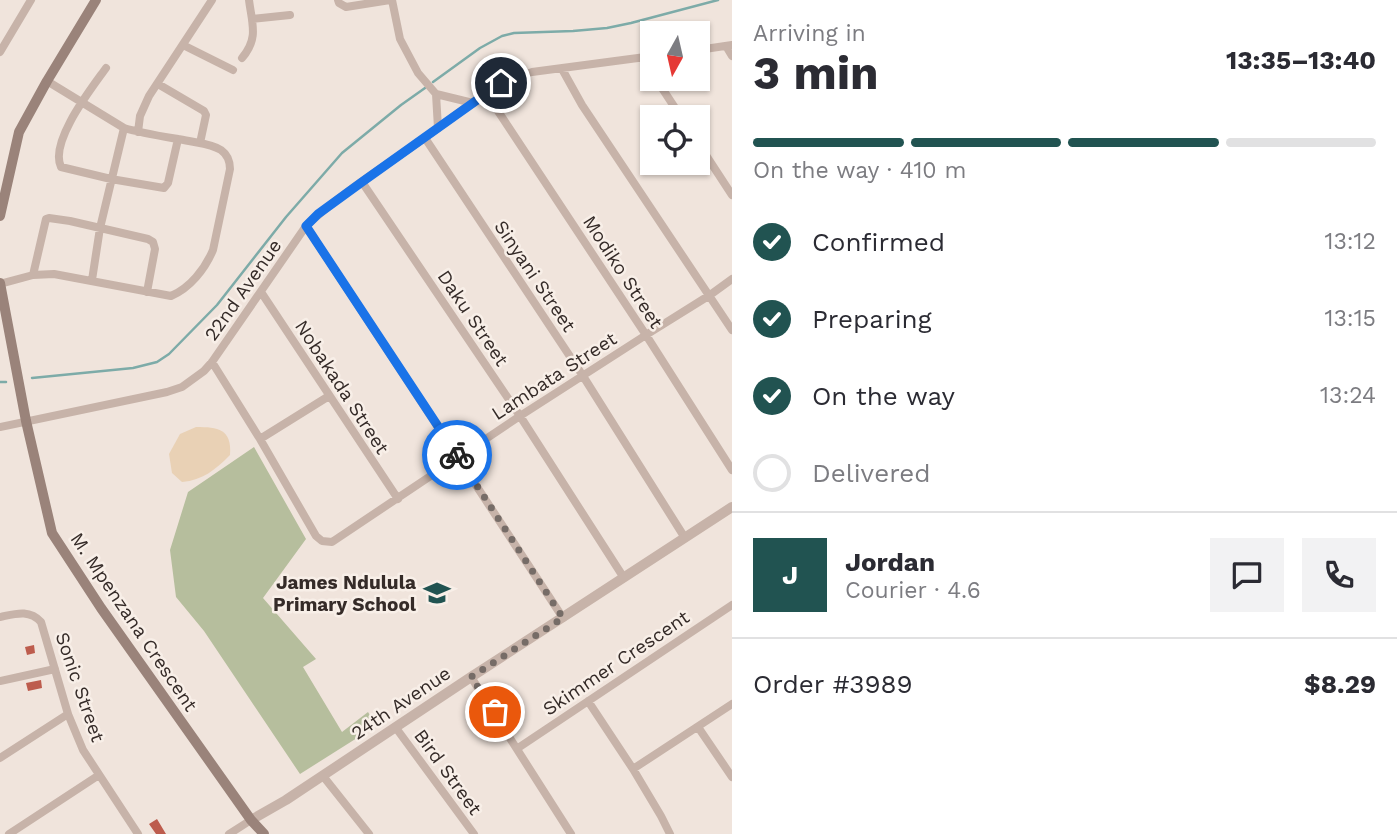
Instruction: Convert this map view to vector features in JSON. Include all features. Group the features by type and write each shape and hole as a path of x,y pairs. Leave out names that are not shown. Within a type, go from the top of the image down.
{"main road":[{"path":"0,216 19,132 96,0"},
{"name":"M. Mpenzana Crescent","path":"0,284 26,421 52,533 101,608 251,820 264,834"}],"street":[{"path":"0,52 3,39 31,0"},
{"path":"138,132 143,108 212,0"},
{"path":"242,58 254,40 249,0"},
{"path":"338,0 346,7 391,0 400,39 418,73 436,94 473,103"},
{"path":"252,19 290,15"},
{"path":"183,45 233,70"},
{"path":"710,48 729,45 732,56"},
{"name":"22nd Avenue","path":"0,427 182,387 212,362 306,226 318,214 486,93 515,76 532,72 640,58"},
{"path":"106,68 65,130 58,163 63,169 165,187 178,139"},
{"path":"562,69 582,105 732,330"},
{"name":"M. Mpenzana Crescent","path":"0,284 33,275 54,274 167,296 175,295 204,267 213,250 230,166 222,150 124,128 47,81"},
{"path":"158,84 204,111 206,115 200,143"},
{"name":"Modiko Street","path":"486,93 732,470"},
{"path":"436,94 438,128"},
{"path":"92,280 100,228 124,128"},
{"name":"Sinyani Street","path":"425,138 583,376 685,538"},
{"path":"710,161 732,195"},
{"name":"Daku Street","path":"362,182 520,416 624,578"},
{"path":"33,275 44,224 48,218 70,221 153,242 155,248 147,292"},
{"path":"306,226 563,618"},
{"name":"Lambata Street","path":"212,362 316,536 329,542 732,279"},
{"name":"Nobakada Street","path":"261,292 398,499"},
{"path":"260,439 329,396"},
{"name":"24th Avenue","path":"229,834 323,776 732,507"},
{"name":"Skimmer Crescent","path":"518,748 732,605"},
{"name":"Sonic Street","path":"0,617 30,614 37,618 43,627 68,713 83,750 137,833"},
{"path":"0,681 55,668"},
{"path":"471,677 571,834"},
{"path":"588,701 633,769 670,834"},
{"path":"633,769 732,704"},
{"path":"0,758 68,713"},
{"path":"698,727 732,777"},
{"name":"Bird Street","path":"396,728 474,834"},
{"path":"9,834 99,775"},
{"path":"323,776 369,834"}],"green space":[{"path":"254,447 306,539 263,598 316,659 303,667 342,732 368,712 376,726 300,774 204,631 176,597 170,550 188,492"}],"sand":[{"path":"196,427 222,431 229,440 230,455 208,473 182,482 172,473 169,454 180,434"}],"building":[{"path":"34,645 35,653 27,655 25,647"},
{"path":"41,680 42,688 28,691 26,683"},
{"path":"157,819 166,834 156,834 149,824"}],"waterway":[{"path":"433,82 480,48 502,36 607,28 718,0"},
{"path":"32,378 133,368 157,362 169,354 217,305 286,217 342,153 425,88"},
{"path":"0,382 6,382"}],"way so far":[{"path":"457,455 563,618 471,677 495,712"}],"place":[{"name":"James Ndulula Primary School","path":"437,593"}],"route":[{"path":"457,455 306,226 318,214 501,83"}]}
